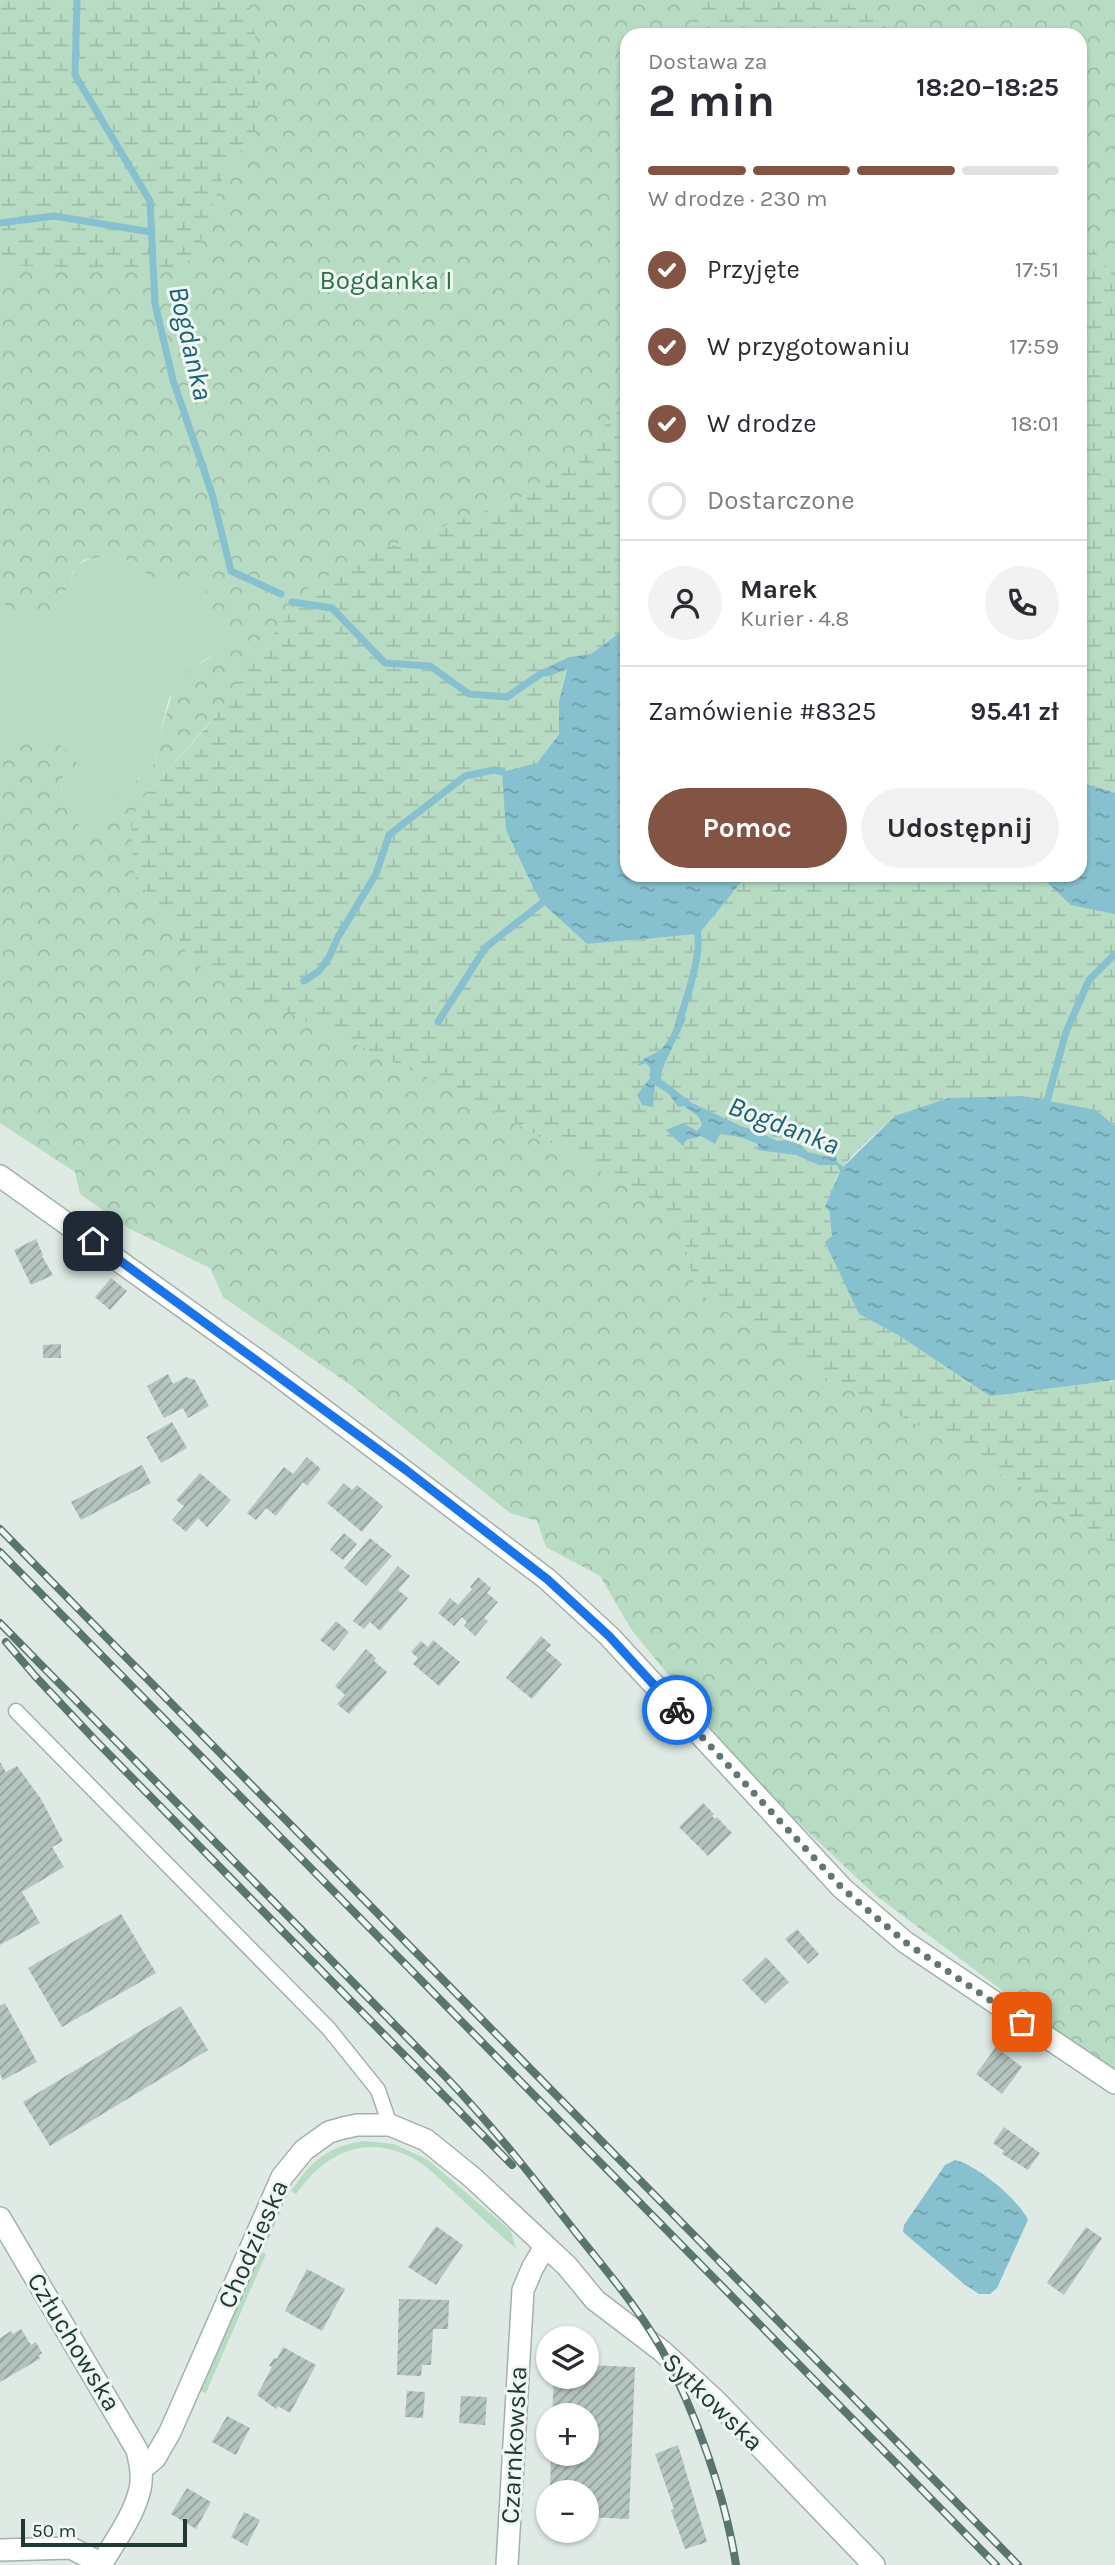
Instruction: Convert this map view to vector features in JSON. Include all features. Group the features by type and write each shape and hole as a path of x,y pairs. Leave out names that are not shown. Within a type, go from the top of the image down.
{"street":[{"path":"0,1175 267,1367 547,1579 609,1636 798,1843 873,1916 905,1942 1115,2083"},
{"name":"Chodzieska","path":"101,2565 140,2490 141,2470 155,2458 170,2432 282,2176 304,2150 329,2132 357,2125 390,2125 426,2140 446,2155 545,2247"},
{"name":"Człuchowska","path":"0,2218 137,2450 141,2470"},
{"name":"Czarnkowska","path":"507,2565 523,2290 545,2247"},
{"name":"Sytkowska","path":"545,2247 567,2266 595,2300 662,2351 717,2402 874,2565"},
{"path":"0,2550 71,2549 101,2565"}],"lane":[{"path":"16,1712 330,2029 378,2090 390,2125"}],"green space":[{"name":"Bogdanka I","path":"0,0 698,0 690,28 620,28 620,409 543,489 351,561 138,804 134,877 165,913 189,957 473,1099 638,1192 684,1238 695,1290 825,1377 947,1440 1115,1545 1115,2075 874,1894 754,1781 631,1629 600,1576 546,1547 537,1521 510,1513 349,1384 223,1297 210,1268 128,1228 80,1194 75,1172 0,1123 0,747 32,734 53,741 68,751 78,764 62,778 61,797 76,812 81,835 95,828 120,796 155,763 159,736 177,679 218,652 227,639 208,612 206,585 201,573 186,577 174,587 158,587 137,562 107,556 83,560 72,573 69,588 53,598 52,612 35,617 16,616 11,613 0,591"},
{"path":"0,0 248,0 258,52 258,127 224,174 200,243 181,272 0,265"},
{"path":"698,0 839,0 878,18 888,28 690,28"},
{"path":"839,0 1115,0 1115,279 1087,240 1087,28 888,28 878,18"},
{"path":"1087,240 1115,279 1115,1126 1096,1110 895,1116 846,1164 827,1201 832,1236 859,1314 898,1335 1112,1382 1115,1380 1115,1545 947,1440 825,1377 695,1290 684,1238 638,1192 473,1099 216,979 189,957 165,913 134,877 131,822 138,804 210,723 306,590 351,561 543,489 620,409 620,632 591,654 569,657 559,701 559,733 537,763 506,830 542,903 587,944 699,934 741,882 1087,882"},
{"path":"107,556 137,562 174,587 186,577 201,573 206,585 208,612 227,639 218,652 201,662 169,698 155,763 120,796 95,828 81,835 76,812 61,797 62,778 21,743 8,743 0,747 0,591 53,598 69,588 74,572 81,563"},
{"path":"365,2141 394,2144 428,2160 511,2231 516,2249 426,2167 398,2152 364,2147 349,2151 334,2157 321,2167 296,2194 291,2191 313,2163 331,2151"},
{"path":"260,2251 266,2254 206,2393 201,2391"}],"water":[{"path":"620,632 620,882 741,882 699,934 587,944 542,903 506,830 502,772 537,763 559,734 559,701 567,669 546,677 540,671 569,657 591,654"},
{"path":"1087,784 1115,793 1115,914 1071,905 1046,882 1087,882"},
{"path":"679,1015 686,1017 661,1079 692,1103 741,1126 777,1141 786,1140 800,1145 808,1152 829,1157 836,1153 837,1162 843,1167 895,1116 949,1098 1023,1096 1096,1110 1115,1126 1115,1380 990,1396 898,1335 859,1314 825,1242 832,1236 829,1211 825,1207 840,1171 837,1165 819,1165 796,1155 758,1150 758,1144 740,1137 720,1134 715,1144 701,1136 686,1140 683,1146 666,1130 683,1123 697,1131 702,1125 699,1117 684,1106 678,1107 669,1094 655,1085 653,1107 642,1105 637,1095 650,1078 650,1067 646,1063 637,1066 663,1047"},
{"path":"955,2160 996,2184 1016,2203 1028,2220 997,2288 990,2294 979,2294 964,2284 903,2232 904,2225 945,2165"}],"building":[{"path":"36,1239 53,1275 31,1285 14,1250"},
{"path":"111,1278 127,1291 110,1310 95,1297"},
{"path":"61,1344 61,1358 43,1358 43,1345"},
{"path":"168,1374 173,1384 186,1377 195,1380 209,1406 188,1418 183,1408 164,1418 147,1386"},
{"path":"172,1422 187,1448 161,1463 146,1437"},
{"path":"307,1457 321,1469 307,1486 303,1482 276,1516 266,1508 256,1520 247,1513 284,1467 293,1474"},
{"path":"142,1465 151,1483 81,1520 71,1502"},
{"path":"200,1473 231,1500 207,1527 198,1518 186,1532 172,1520 184,1506 176,1500"},
{"path":"344,1483 352,1490 357,1485 383,1506 362,1532 327,1503"},
{"path":"344,1533 357,1544 343,1560 330,1550"},
{"path":"370,1538 392,1556 366,1586 344,1568"},
{"path":"398,1566 410,1576 398,1590 408,1598 380,1631 370,1622 364,1629 353,1621"},
{"path":"478,1577 491,1588 487,1593 498,1602 484,1618 488,1621 475,1636 464,1626 467,1622 462,1617 454,1626 438,1613 450,1598 458,1605"},
{"path":"336,1621 349,1632 334,1651 320,1640"},
{"path":"541,1636 551,1645 546,1650 562,1664 532,1699 506,1678"},
{"path":"433,1640 460,1662 439,1686 413,1664 418,1658 411,1652 421,1641 428,1647"},
{"path":"366,1649 376,1658 374,1661 387,1672 349,1714 337,1704 345,1695 335,1686"},
{"path":"0,1762 6,1772 17,1766 41,1799 63,1841 52,1847 64,1867 22,1892 40,1923 0,1945"},
{"path":"703,1803 714,1814 712,1816 715,1819 717,1817 732,1833 708,1856 679,1827"},
{"path":"121,1914 156,1973 62,2027 28,1968"},
{"path":"797,1929 819,1954 808,1964 785,1939"},
{"path":"766,1957 789,1982 765,2004 742,1980"},
{"path":"5,2003 37,2062 3,2080 0,2074 0,2006"},
{"path":"181,2006 208,2050 50,2146 23,2102"},
{"path":"996,2047 1022,2067 1002,2094 976,2074"},
{"path":"1004,2127 1040,2153 1028,2170 1002,2154 1004,2151 993,2143"},
{"path":"436,2226 463,2245 436,2285 408,2267"},
{"path":"1086,2227 1102,2238 1064,2295 1047,2283"},
{"path":"307,2269 345,2289 322,2331 285,2311"},
{"path":"399,2299 449,2300 448,2329 433,2329 431,2365 422,2365 421,2376 397,2375"},
{"path":"21,2329 31,2345 36,2342 42,2353 38,2356 41,2358 0,2382 0,2338 11,2331 13,2334"},
{"path":"283,2347 316,2365 290,2413 278,2406 276,2409 257,2395 272,2367 269,2366 274,2358 277,2359"},
{"path":"599,2366 635,2367 629,2519 599,2518 599,2480 550,2480 551,2466 599,2466 599,2403 553,2403 553,2389 599,2389"},
{"path":"407,2391 425,2392 423,2418 405,2417"},
{"path":"461,2396 487,2397 485,2425 459,2423"},
{"path":"227,2416 250,2428 236,2455 212,2442"},
{"path":"678,2445 707,2542 685,2549 655,2454"},
{"path":"187,2488 211,2502 196,2529 171,2514"},
{"path":"244,2512 260,2520 247,2546 231,2537"}],"waterway":[{"name":"Bogdanka","path":"77,0 75,75 150,201 155,304 173,380 212,494 231,571 281,594"},
{"path":"0,223 54,216 151,232"},
{"name":"Bogdanka","path":"292,602 332,608 385,663 430,666 469,694 507,697 542,673 551,671"},
{"path":"304,981 319,971 328,959 338,937 376,874 389,835 465,776 494,770 502,772"},
{"path":"438,1022 486,947 542,903"},
{"name":"Bogdanka","path":"679,1022 697,959 698,935 695,926"},
{"path":"1047,1101 1066,1032 1089,980 1115,954"}],"railway":[{"path":"0,1529 1018,2565"},
{"path":"0,1552 996,2565"},
{"path":"0,1623 462,2094 611,2276 653,2334 686,2400 717,2483 736,2565"},
{"path":"6,1642 96,1741 512,2165"}],"way so far":[{"path":"677,1710 842,1888 905,1942 1022,2022"}],"route":[{"path":"93,1241 406,1470 547,1579 609,1636 677,1710"}]}
